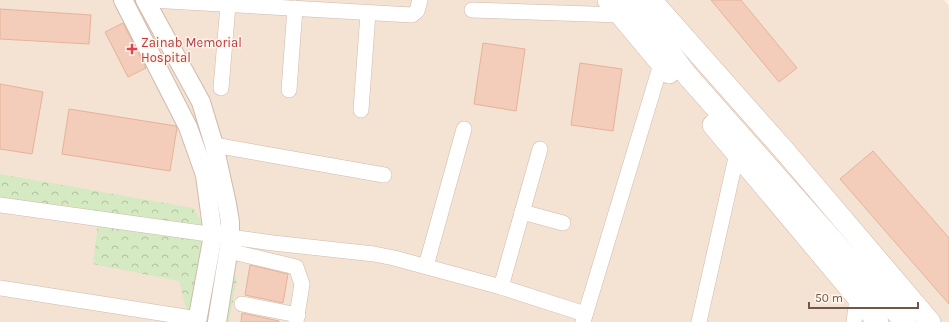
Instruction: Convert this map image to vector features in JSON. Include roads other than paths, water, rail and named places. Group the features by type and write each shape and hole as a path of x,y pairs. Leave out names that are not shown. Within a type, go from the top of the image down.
{"main road":[{"path":"655,4 663,29 918,322"},
{"path":"655,4 783,149 930,322"},
{"path":"620,5 661,64 878,322"},
{"path":"620,5 686,74 905,322"}],"street":[{"path":"0,288 198,320 224,241 230,222 214,145 201,102 145,0 125,4 188,127 205,175 224,241 218,322"},
{"path":"150,0 360,8 412,15 417,11 420,0"},
{"path":"221,88 228,4"},
{"path":"288,5 289,90"},
{"path":"472,10 620,5"},
{"path":"360,8 361,110"},
{"path":"0,205 224,241 273,243 374,254 426,266 501,287 584,318 661,64"},
{"path":"426,266 464,129"},
{"path":"214,145 384,175"},
{"path":"501,287 540,149"},
{"path":"699,322 737,153"},
{"path":"522,212 562,223"},
{"path":"224,241 296,267 302,284 297,318 242,304"},
{"path":"854,322 857,298"}],"place":[{"name":"Zainab Memorial Hospital","path":"132,49"}]}
